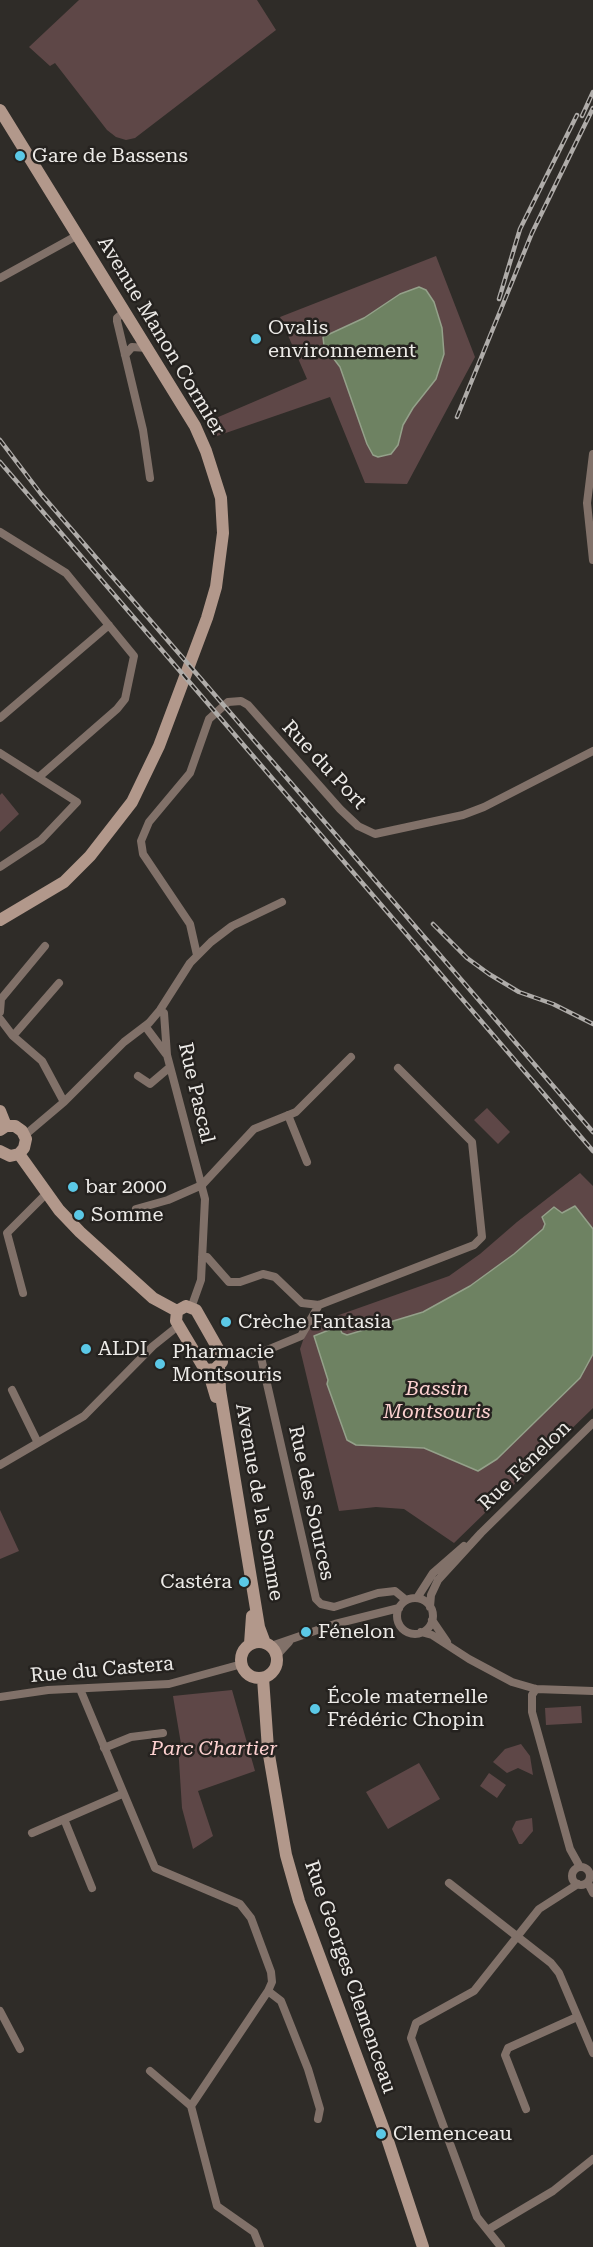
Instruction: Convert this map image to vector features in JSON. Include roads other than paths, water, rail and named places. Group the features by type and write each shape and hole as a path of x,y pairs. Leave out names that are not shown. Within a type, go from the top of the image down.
{"street":[{"name":"Avenue Manon Cormier","path":"0,110 195,426 215,476 223,515 216,587 159,746 132,802 90,856 64,882 0,920"},
{"path":"0,278 78,234"},
{"path":"124,312 117,321 147,452 150,478"},
{"path":"125,355 132,347 147,348"},
{"path":"593,454 587,503 593,560"},
{"path":"0,532 66,573 134,656 125,699 117,709 39,777"},
{"path":"0,718 109,625"},
{"name":"Rue du Port","path":"198,955 189,924 143,854 141,841 149,822 190,773 209,719 228,702 241,701 248,705 340,809 364,830 375,834 393,832 463,815 484,807 593,751"},
{"path":"0,753 76,802 41,840 0,867"},
{"path":"25,1135 64,1102 124,1042 145,1026 160,1010 198,955 232,926 282,902"},
{"path":"0,1012 1,999 45,946"},
{"path":"13,1036 58,983"},
{"name":"Rue Pascal","path":"160,1010 164,1013 170,1067 205,1199 201,1280 191,1308"},
{"path":"0,1019 13,1036 42,1061 64,1102"},
{"path":"145,1026 167,1054"},
{"path":"136,1209 168,1200 202,1185 254,1129 296,1112 351,1057"},
{"path":"138,1076 150,1084 170,1067"},
{"path":"202,1257 207,1257 229,1282 240,1282 263,1274 274,1277 302,1304 319,1305 474,1245 482,1237 472,1142 398,1068"},
{"path":"0,1111 3,1128 19,1128 25,1135 26,1144 19,1154 10,1156 0,1151"},
{"path":"288,1115 307,1162"},
{"path":"19,1154 46,1194 80,1232 153,1298 177,1311"},
{"path":"23,1293 7,1233 46,1194"},
{"path":"216,1365 199,1316 191,1308 181,1307 175,1316 178,1326 201,1364 216,1365 260,1353 301,1336 319,1305"},
{"path":"0,1465 84,1416 153,1346 178,1326"},
{"name":"Rue des Sources","path":"260,1353 316,1599 321,1604 334,1607 378,1593 395,1591 406,1600"},
{"name":"Avenue de la Somme","path":"216,1365 215,1390 246,1570 253,1628 250,1644"},
{"name":"Avenue de la Somme","path":"216,1365 259,1627 271,1648"},
{"path":"12,1389 38,1443"},
{"name":"Rue Fénelon","path":"430,1607 431,1595 438,1580 481,1533 593,1423"},
{"name":"Rue Fénelon","path":"417,1598 443,1562 481,1533"},
{"path":"397,1617 399,1608 406,1600 417,1598 430,1607 432,1620 448,1643 461,1654"},
{"path":"271,1648 275,1670 263,1678 247,1674 242,1664 243,1653 250,1644 271,1648 334,1624 399,1608"},
{"path":"380,1612 397,1617 406,1632 432,1635 500,1677 536,1689 593,1691"},
{"path":"421,1632 432,1620"},
{"name":"Rue du Castera","path":"0,1697 48,1690 169,1684 242,1664"},
{"name":"Rue Georges Clemenceau","path":"263,1678 269,1756 286,1855 299,1901 387,2138 423,2247"},
{"path":"80,1689 122,1794 155,1868 240,1904 251,1918 271,1972 273,1982 268,1991 191,2106"},
{"path":"536,1689 532,1695 532,1712 570,1849 580,1867 592,1872 588,1882 593,1893"},
{"path":"104,1748 131,1737 164,1733"},
{"path":"32,1833 122,1794"},
{"path":"64,1819 92,1888"},
{"path":"578,1884 572,1875 580,1867"},
{"path":"501,2247 489,2229 477,2217 411,2038 416,2023 474,1992 539,1909 578,1884 588,1882"},
{"path":"449,1883 552,1963 559,1973 593,2053"},
{"path":"268,1991 281,2001 289,2020 320,2109 318,2119"},
{"path":"0,2011 20,2049"},
{"path":"526,2109 505,2055 508,2048 577,2017"},
{"path":"150,2071 191,2106 218,2206 254,2232 260,2247"},
{"path":"489,2229 554,2191 593,2158"}],"railway":[{"path":"582,116 593,92"},
{"path":"457,417 532,233 593,108"},
{"path":"499,299 520,229 577,115"},
{"path":"0,440 41,494 593,1132"},
{"path":"0,462 593,1151"},
{"path":"433,924 467,958 489,974 519,992 553,1004 593,1024"}],"place":[{"name":"Gare de Bassens","path":"20,156"},
{"name":"Ovalis environnement","path":"256,339"},
{"name":"bar 2000","path":"73,1187"},
{"name":"Somme","path":"79,1215"},
{"name":"Crèche Fantasia","path":"226,1322"},
{"name":"ALDI","path":"86,1349"},
{"name":"Pharmacie Montsouris","path":"160,1364"},
{"name":"Castéra","path":"244,1582"},
{"name":"Fénelon","path":"306,1632"},
{"name":"École maternelle Frédéric Chopin","path":"315,1709"},
{"name":"Clemenceau","path":"381,2134"}],"park label":[{"name":"Bassin Montsouris","path":"437,1400"},
{"name":"Parc Chartier","path":"214,1749"}]}
